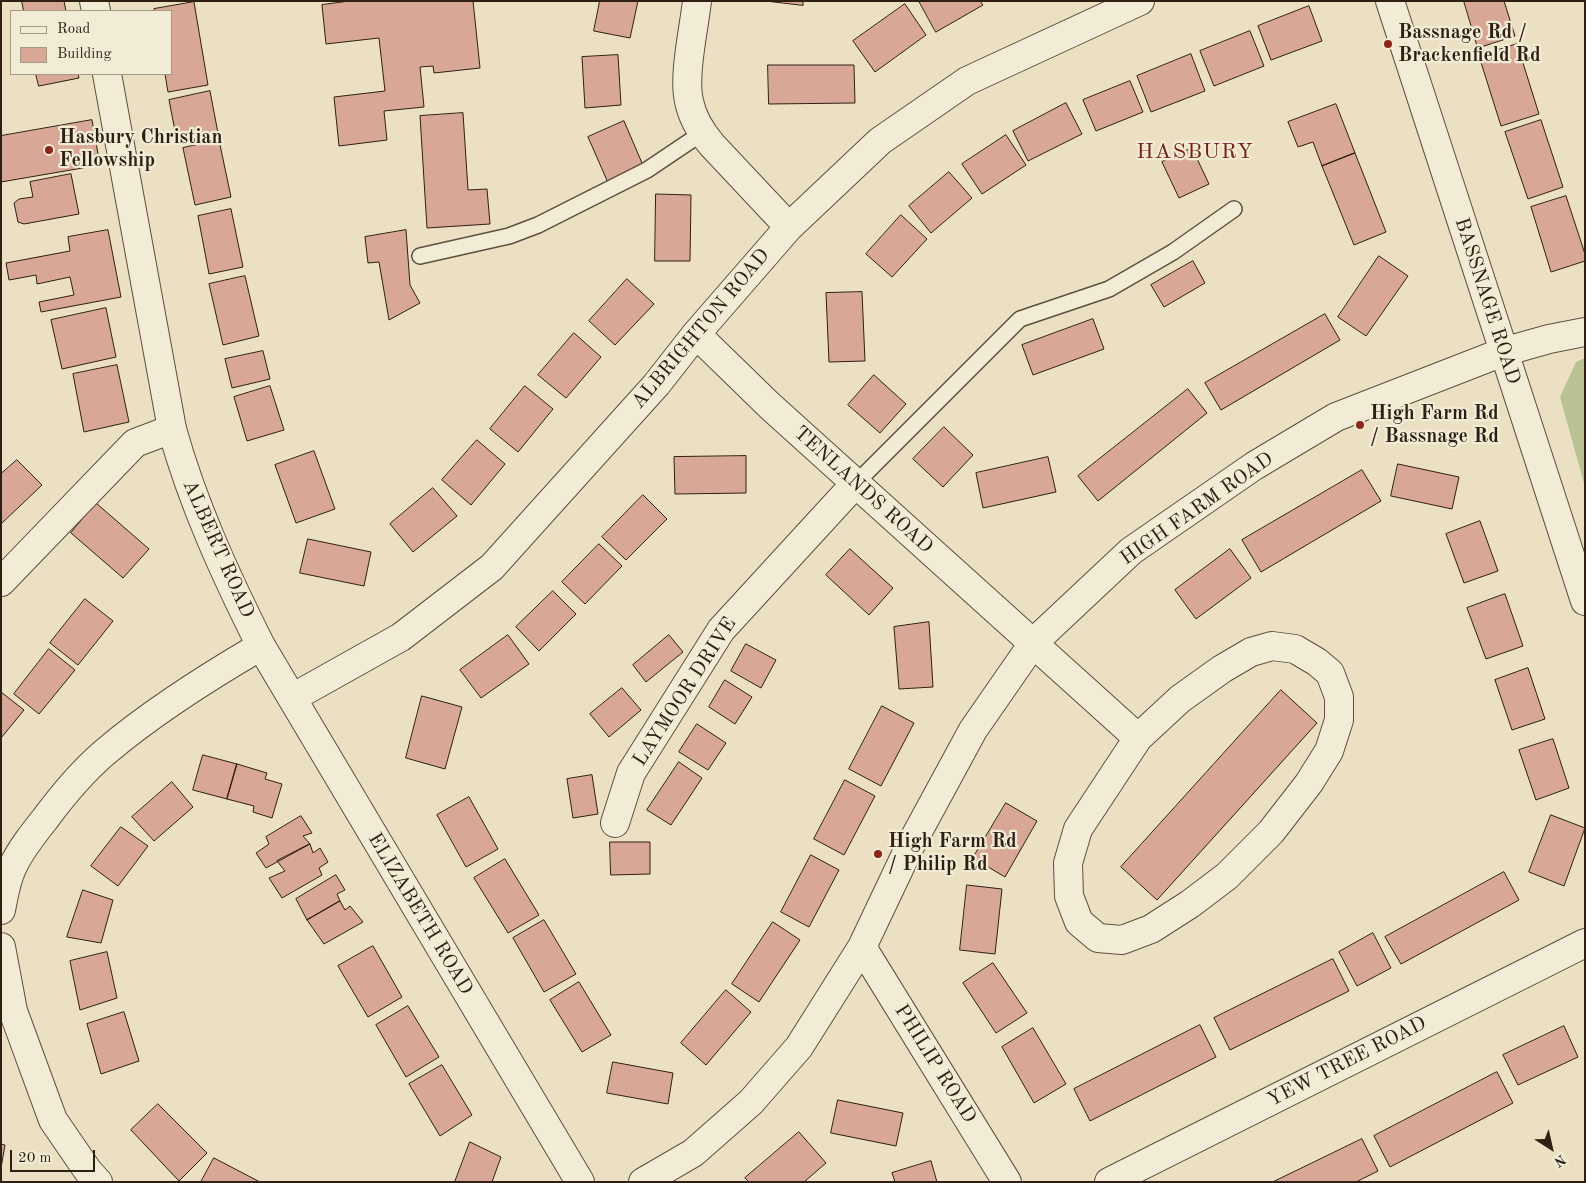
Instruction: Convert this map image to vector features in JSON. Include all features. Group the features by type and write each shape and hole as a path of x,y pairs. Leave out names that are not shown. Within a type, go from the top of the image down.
{"street":[{"path":"697,1 687,82 689,101 702,133 788,227"},
{"name":"ALBRIGHTON ROAD","path":"292,698 401,637 492,567 656,384 696,334 788,227 880,141 967,81 1140,1"},
{"name":"BASSNAGE ROAD","path":"1390,1 1585,601"},
{"name":"ALBERT ROAD","path":"107,75 172,429 183,468 227,577 262,646"},
{"name":"HIGH FARM ROAD","path":"643,1182 693,1153 751,1102 799,1047 862,947 909,848 974,730 1034,642 1131,551 1254,466 1336,417 1503,352 1549,339 1585,332"},
{"name":"TENLANDS ROAD","path":"696,334 770,406 855,484 1034,642 1138,738"},
{"path":"1,582 135,443 172,429"},
{"name":"LAYMOOR DRIVE","path":"615,824 631,773 721,630 855,484"},
{"path":"1,910 5,888 13,866 29,840 60,799 102,754 151,715 209,677 262,646"},
{"name":"ELIZABETH ROAD","path":"262,646 580,1182"},
{"path":"1272,646 1295,649 1317,662 1330,673 1339,696 1339,720 1329,752 1309,783 1271,832 1234,870 1190,904 1151,930 1122,940 1098,938 1079,922 1069,896 1068,862 1078,829 1138,738 1180,699 1222,668 1251,652 1272,646"},
{"name":"YEW TREE ROAD","path":"1109,1182 1585,943"},
{"path":"1,947 13,1011 53,1120 88,1178"},
{"name":"PHILIP ROAD","path":"862,947 1007,1182"}],"lane":[{"path":"420,256 509,236 538,225 648,170 702,133"},
{"path":"855,484 1020,319 1109,289 1173,252 1234,209"}],"green space":[{"path":"1585,358 1585,487 1560,397 1576,362"}],"building":[{"path":"22,1 64,1 66,10 24,10"},
{"path":"350,1 473,1 480,68 434,73 433,66 420,67 424,107 384,111 387,140 339,146 334,97 385,91 379,38 326,44 322,5"},
{"path":"600,1 638,1 630,38 594,31"},
{"path":"766,1 803,1 803,5"},
{"path":"919,1 980,1 983,5 936,32"},
{"path":"1464,1 1504,1 1515,36 1478,48"},
{"path":"194,2 208,85 168,92 165,75 172,75 172,10 154,9"},
{"path":"905,4 926,35 875,72 853,41"},
{"path":"1309,6 1322,41 1271,60 1258,26"},
{"path":"1250,31 1264,66 1214,86 1200,51"},
{"path":"1517,44 1539,114 1501,126 1479,56"},
{"path":"1191,54 1205,91 1151,112 1137,76"},
{"path":"618,55 621,105 585,108 582,57"},
{"path":"768,65 854,65 855,103 769,104"},
{"path":"36,75 78,75 79,78 39,86"},
{"path":"1130,81 1143,112 1096,131 1083,100"},
{"path":"210,91 218,133 177,141 169,100"},
{"path":"1066,103 1082,134 1028,161 1013,131"},
{"path":"1336,104 1355,153 1322,166 1313,142 1298,147 1288,122"},
{"path":"463,113 468,190 487,189 490,224 427,228 420,116"},
{"name":"Hasbury Christian Fellowship","path":"92,120 100,165 1,182 1,136"},
{"path":"1541,120 1563,187 1528,199 1505,132"},
{"path":"624,121 645,170 609,185 588,137"},
{"path":"1006,135 1026,165 982,194 962,164"},
{"path":"219,140 231,197 195,205 183,148"},
{"path":"1192,148 1209,184 1179,198 1162,162"},
{"path":"1355,153 1386,232 1354,245 1322,166"},
{"path":"949,172 972,198 931,233 909,206"},
{"path":"71,174 79,214 24,224 18,222 14,203 19,199 33,197 30,182"},
{"path":"656,194 691,195 690,261 655,261"},
{"path":"1566,196 1585,254 1585,261 1551,272 1531,207"},
{"path":"231,209 243,267 209,274 198,216"},
{"path":"901,215 927,239 892,277 866,254"},
{"path":"108,230 121,297 41,312 39,302 74,295 70,277 37,284 36,275 9,280 6,263 70,251 68,237"},
{"path":"406,230 410,285 420,303 389,320 379,262 368,263 365,237"},
{"path":"1379,256 1408,276 1366,336 1338,317"},
{"path":"1193,261 1205,283 1164,307 1151,285"},
{"path":"245,276 259,336 223,345 209,284"},
{"path":"627,279 654,304 615,345 589,321"},
{"path":"862,292 865,361 829,362 826,293"},
{"path":"106,308 116,357 62,369 51,320"},
{"path":"1325,314 1340,340 1221,410 1205,383"},
{"path":"1093,319 1104,349 1033,375 1022,345"},
{"path":"574,333 601,357 566,398 538,375"},
{"path":"263,351 270,379 232,388 225,359"},
{"path":"117,365 129,422 84,432 73,374"},
{"path":"874,375 906,404 880,433 848,405"},
{"path":"270,386 284,430 247,441 234,397"},
{"path":"525,386 553,409 518,452 490,429"},
{"path":"1188,389 1207,413 1098,501 1078,476"},
{"path":"944,427 973,455 943,487 913,459"},
{"path":"477,440 505,464 471,505 442,480"},
{"path":"314,451 335,509 296,523 275,465"},
{"path":"746,456 746,493 675,494 674,457"},
{"path":"1048,457 1056,492 983,508 976,473"},
{"path":"17,460 42,485 1,524 1,474"},
{"path":"1398,464 1459,477 1452,509 1391,496"},
{"path":"1362,470 1381,501 1261,572 1242,540"},
{"path":"433,488 457,516 413,552 390,524"},
{"path":"643,495 667,519 626,560 602,537"},
{"path":"96,503 149,549 123,578 71,533"},
{"path":"1480,521 1498,571 1464,583 1446,534"},
{"path":"308,539 371,552 364,586 300,573"},
{"path":"599,544 622,566 585,604 562,582"},
{"path":"850,549 893,588 869,615 826,575"},
{"path":"1230,549 1251,578 1196,619 1175,590"},
{"path":"553,591 576,614 539,651 516,627"},
{"path":"1505,594 1523,646 1486,659 1467,608"},
{"path":"85,599 113,621 78,665 50,643"},
{"path":"929,622 933,687 899,689 894,627"},
{"path":"508,635 529,664 481,698 460,670"},
{"path":"669,635 683,652 646,682 633,665"},
{"path":"746,644 776,660 761,688 731,671"},
{"path":"49,649 75,670 39,714 14,694"},
{"path":"1528,668 1545,719 1512,730 1495,680"},
{"path":"725,680 752,697 735,724 709,707"},
{"path":"622,688 641,710 609,737 590,714"},
{"path":"1281,690 1317,723 1157,900 1121,867"},
{"path":"1,692 24,710 1,738"},
{"path":"422,696 462,707 445,769 406,758"},
{"path":"882,706 914,723 881,786 849,769"},
{"path":"697,724 726,743 708,770 679,752"},
{"path":"1553,739 1569,788 1536,800 1519,750"},
{"path":"203,755 237,764 227,799 193,790"},
{"path":"679,762 702,778 671,825 647,810"},
{"path":"237,764 267,773 265,779 282,784 272,818 253,812 254,806 227,799"},
{"path":"592,775 598,814 573,818 567,779"},
{"path":"845,780 875,796 844,855 814,839"},
{"path":"172,782 193,807 154,841 132,817"},
{"path":"469,797 498,849 466,867 437,815"},
{"path":"1006,803 1037,821 1005,877 973,858"},
{"path":"1551,815 1585,828 1564,886 1529,872"},
{"path":"301,816 312,833 303,836 310,844 266,868 256,853 269,844 266,837"},
{"path":"121,827 148,846 118,886 91,866"},
{"path":"610,842 650,842 650,874 611,875"},
{"path":"310,844 313,853 320,848 328,862 319,868 322,875 282,898 269,878 285,871 277,861"},
{"path":"811,855 839,870 809,927 781,912"},
{"path":"505,859 539,915 508,933 474,878"},
{"path":"1504,872 1519,900 1401,964 1385,937"},
{"path":"336,875 345,890 337,894 340,901 307,920 296,899"},
{"path":"967,885 1002,889 995,954 960,950"},
{"path":"83,890 113,900 101,943 67,937"},
{"path":"340,901 345,910 350,906 363,922 324,944 307,920"},
{"path":"544,920 576,974 544,992 513,938"},
{"path":"773,922 800,940 759,1002 732,984"},
{"path":"1373,933 1391,968 1357,986 1339,952"},
{"path":"373,946 402,997 368,1017 338,966"},
{"path":"107,952 117,998 80,1010 70,961"},
{"path":"1333,959 1349,991 1230,1050 1214,1018"},
{"path":"993,963 1027,1013 996,1033 963,983"},
{"path":"579,982 611,1035 582,1052 550,1000"},
{"path":"726,990 751,1012 706,1065 681,1043"},
{"path":"408,1006 439,1057 406,1077 376,1025"},
{"path":"124,1012 139,1061 101,1074 87,1024"},
{"path":"1200,1025 1216,1057 1090,1121 1074,1089"},
{"path":"1564,1026 1578,1057 1518,1085 1503,1055"},
{"path":"1033,1028 1066,1084 1034,1103 1002,1047"},
{"path":"613,1062 673,1073 668,1104 607,1093"},
{"path":"442,1065 472,1115 440,1136 409,1084"},
{"path":"1497,1072 1513,1103 1390,1167 1374,1136"},
{"path":"838,1100 903,1113 896,1146 831,1133"},
{"path":"158,1104 207,1153 179,1181 131,1130"},
{"path":"799,1132 826,1163 804,1182 749,1182 745,1178"},
{"path":"1362,1139 1378,1171 1356,1182 1273,1182"},
{"path":"470,1142 501,1157 492,1182 455,1182"},
{"path":"1,1144 5,1145 1,1168"},
{"path":"214,1158 260,1182 201,1182"},
{"path":"931,1161 937,1182 895,1182 892,1173"}],"place":[{"name":"Bassnage Rd / Brackenfield Rd","path":"1388,44"},
{"name":"Hasbury Christian Fellowship","path":"49,150"},
{"name":"High Farm Rd / Bassnage Rd","path":"1360,425"},
{"name":"High Farm Rd / Philip Rd","path":"878,854"}],"district":[{"name":"HASBURY","path":"1195,152"}]}
